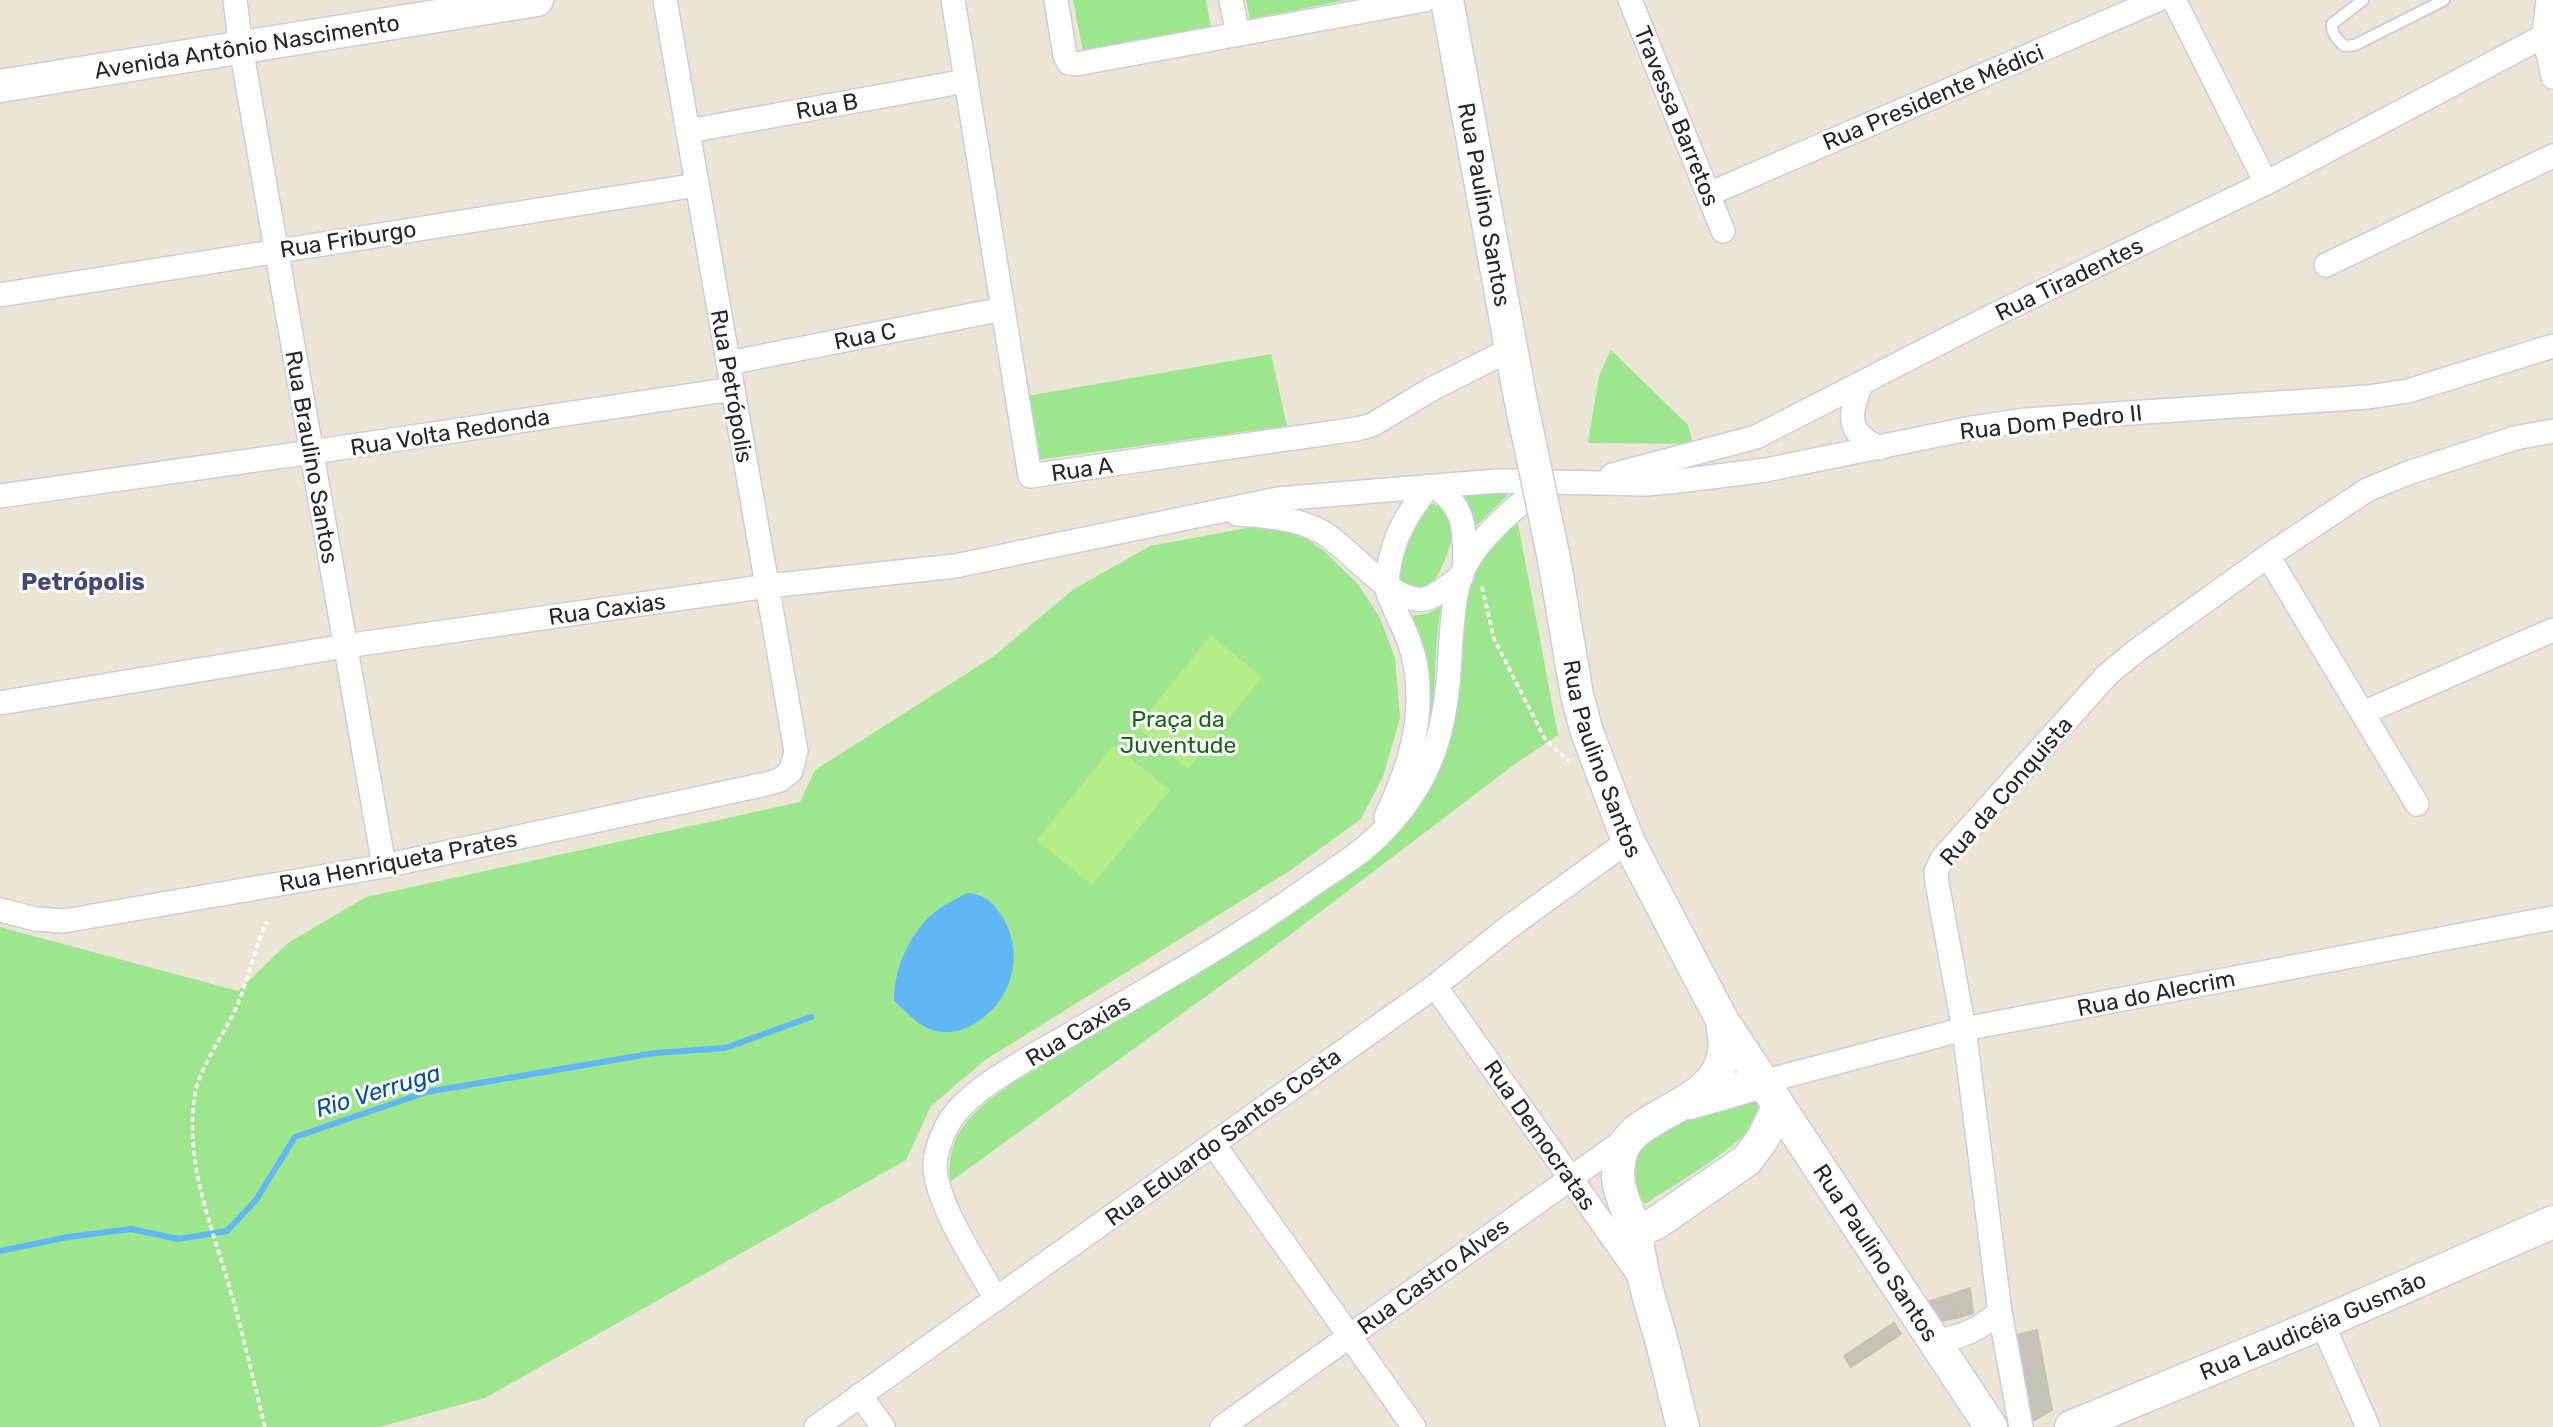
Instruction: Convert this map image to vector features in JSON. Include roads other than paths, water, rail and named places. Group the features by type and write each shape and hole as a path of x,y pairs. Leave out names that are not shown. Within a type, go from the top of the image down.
{"main road":[{"name":"Avenida Antônio Nascimento","path":"0,86 537,0"},
{"name":"Rua Paulino Santos","path":"1447,0 1520,397 1554,559 1577,695 1607,789 1628,841 1722,1020 1991,1427"},
{"path":"1682,1427 1645,1283 1635,1232 1619,1193 1618,1176 1621,1149 1629,1139 1682,1105 1711,1082 1724,1051 1722,1020"},
{"path":"1635,1232 1656,1223 1746,1160 1762,1140 1770,1095 1682,1105"},
{"name":"Rua Laudicéia Gusmão","path":"2071,1427 2322,1323 2553,1222"}],"street":[{"name":"Rua Braulino Santos","path":"235,0 241,48 384,866"},
{"name":"Rua Petrópolis","path":"665,0 796,751 791,771"},
{"name":"Rua A","path":"953,0 1029,475 1373,425 1430,390 1511,349"},
{"path":"1056,0 1065,55 1069,63 1424,0"},
{"path":"1231,0 1238,34"},
{"name":"Travessa Barretos","path":"1630,0 1723,231"},
{"name":"Rua Presidente Médici","path":"1709,194 2157,0"},
{"path":"2175,0 2266,183"},
{"path":"2548,0 2543,37 2553,76"},
{"name":"Rua Tiradentes","path":"1579,482 1756,436 1861,385 1992,316 2266,183 2543,37"},
{"name":"Rua B","path":"688,131 966,81"},
{"path":"2326,265 2553,156"},
{"name":"Rua Friburgo","path":"0,295 697,185"},
{"name":"Rua C","path":"728,363 1003,309"},
{"name":"Rua Dom Pedro II","path":"1432,487 1497,481 1646,484 1679,481 1766,470 1972,428 2026,420 2381,395 2407,391 2553,346"},
{"path":"1861,385 1852,410 1855,427 1862,439 1880,448"},
{"name":"Rua Volta Redonda","path":"0,496 733,389"},
{"name":"Rua da Conquista","path":"2021,1427 2000,1312 1964,1030 1937,883 1936,872 1942,859 2107,675 2136,650 2268,556 2367,490 2389,480 2515,438 2553,431"},
{"name":"Rua Caxias","path":"996,1299 946,1207 938,1185 936,1156 940,1142 955,1114 966,1101 1016,1067 1251,927 1376,839 1411,800 1434,751 1446,714 1452,625 1467,565 1487,536 1547,481"},
{"path":"1213,512 1261,516 1306,525 1325,534 1386,586 1409,597 1423,600 1438,593 1467,565 1455,501 1432,487 1407,514 1396,537 1386,586 1411,646 1419,704 1415,738 1405,776 1376,839"},
{"name":"Rua Caxias","path":"0,703 345,646 768,586 955,566 1278,499 1432,487"},
{"path":"2268,556 2417,804"},
{"path":"2363,713 2553,631"},
{"name":"Rua Henriqueta Prates","path":"0,910 37,919 64,921 384,866 766,784 791,771"},
{"name":"Rua Eduardo Santos Costa","path":"816,1427 1435,986 1509,927 1628,841"},
{"name":"Rua do Alecrim","path":"1770,1095 1964,1030 2553,918"},
{"name":"Rua Democratas","path":"1435,986 1645,1283"},
{"name":"Rua Castro Alves","path":"1222,1427 1644,1127"},
{"path":"1214,1145 1414,1427"},
{"path":"1935,1341 1955,1339 1973,1332 2000,1312"},
{"path":"2322,1323 2368,1427"},
{"path":"860,1395 883,1427"}],"lane":[{"path":"2362,0 2332,24 2331,30 2344,46 2355,45 2444,0"}],"water":[{"path":"967,893 987,899 1001,915 1013,943 1012,973 1000,1001 990,1012 965,1028 940,1032 918,1023 894,1001 896,979 907,947 926,920"}],"waterway":[{"name":"Rio Verruga","path":"0,1251 68,1237 131,1229 178,1239 227,1231 256,1200 295,1137 427,1092 655,1053 725,1048 811,1017"}],"district":[{"name":"Petrópolis","path":"83,582"}],"park label":[{"name":"Praça da Juventude","path":"1178,732"}]}
